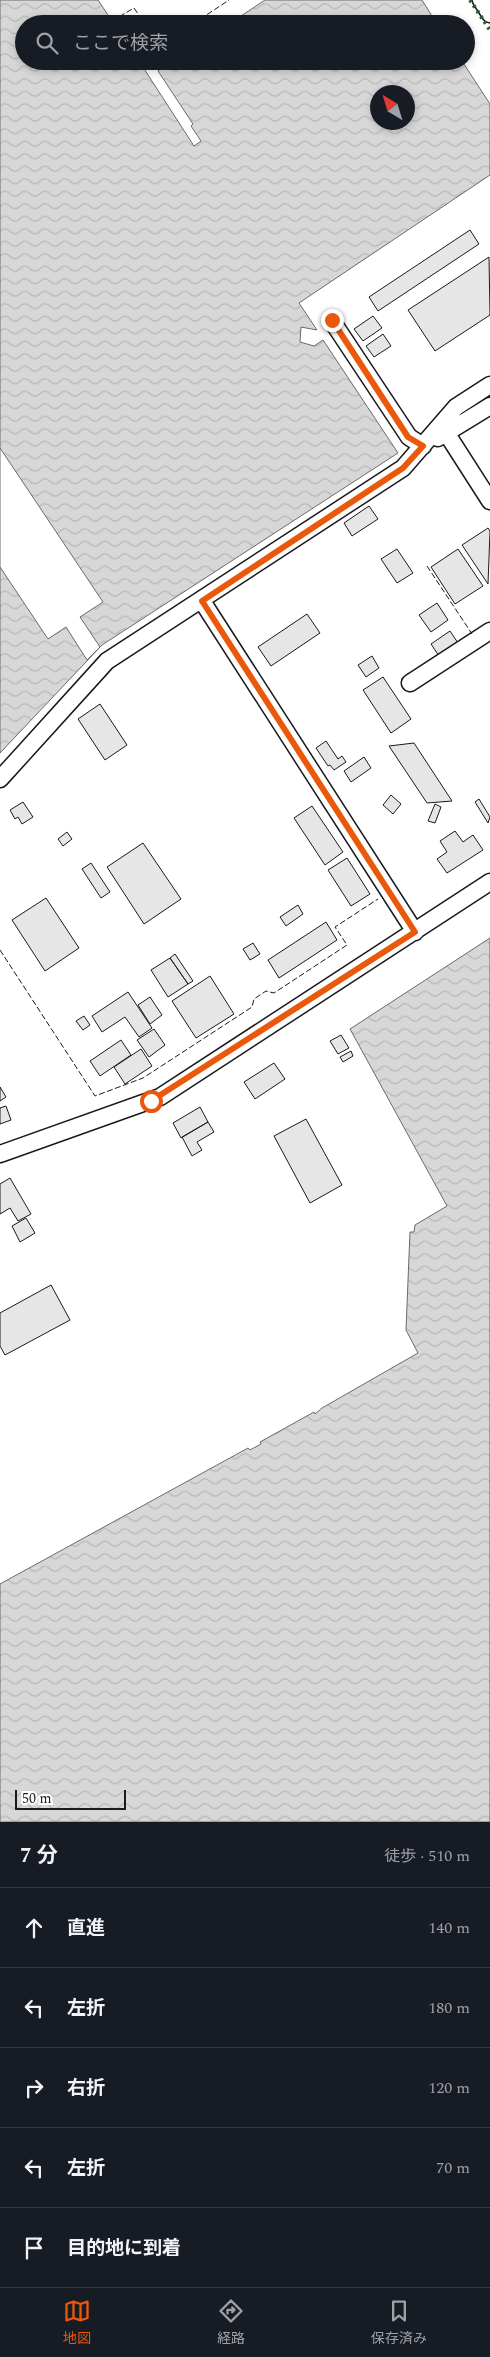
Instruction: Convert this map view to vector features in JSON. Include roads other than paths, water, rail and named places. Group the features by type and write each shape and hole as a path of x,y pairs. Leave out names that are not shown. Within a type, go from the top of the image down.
{"street":[{"path":"480,0 490,14"},
{"path":"332,320 408,437 423,446"},
{"path":"0,779 108,662 403,468 456,407 490,385"},
{"path":"423,446 447,434 490,406"},
{"path":"447,434 490,501"},
{"path":"202,601 415,932"},
{"path":"410,683 490,631"},
{"path":"0,1154 160,1097 490,882"}],"water":[{"path":"0,0 98,0 108,15 15,15 15,70 145,70 194,146 201,141 191,126 193,124 158,71 160,70 468,70 490,104 490,175 299,303 317,330 301,327 300,342 314,346 323,340 398,453 102,645 0,753"},
{"path":"265,0 422,0 431,15 242,15"},
{"path":"490,938 490,1822 0,1822 0,1584 248,1448 250,1450 261,1444 260,1442 314,1412 315,1414 322,1408 418,1353 406,1330 410,1232 414,1232 415,1225 447,1206 350,1029"}]}
